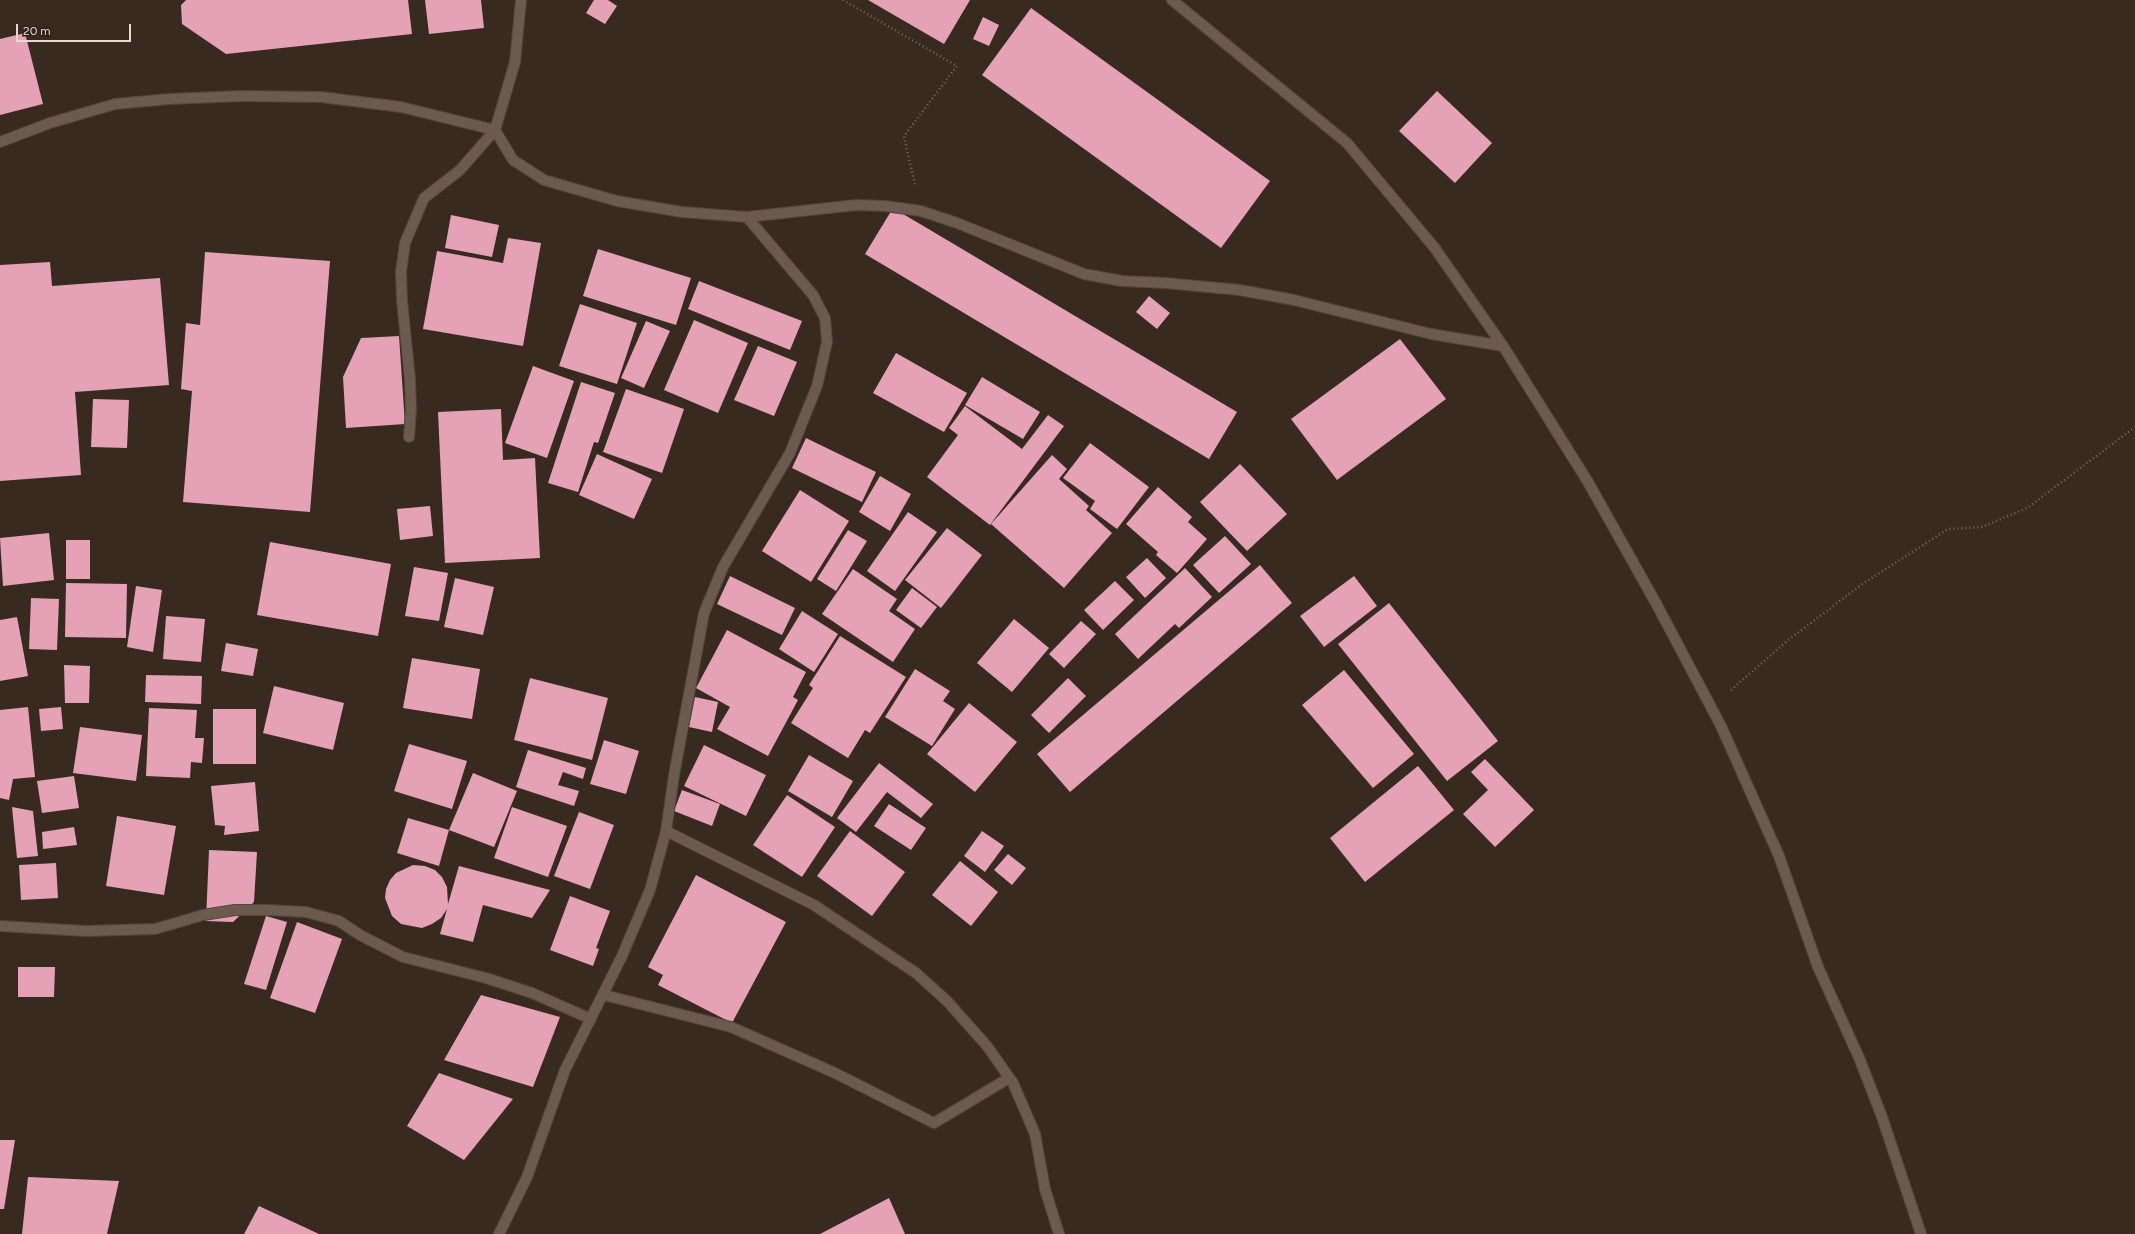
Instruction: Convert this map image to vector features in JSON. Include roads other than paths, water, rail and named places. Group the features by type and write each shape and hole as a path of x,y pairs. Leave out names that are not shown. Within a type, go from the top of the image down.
{"street":[{"path":"409,437 410,386 401,272 405,243 424,198 460,170 495,130 515,62 521,0"},
{"path":"1172,0 1347,143 1434,247 1503,346 1588,482 1658,605 1711,707 1778,856 1818,967 1860,1060 1882,1117 1921,1234"},
{"path":"0,142 50,123 115,104 169,99 241,96 321,97 394,106 495,130 513,160 544,180 617,201 682,212 747,217 856,205 884,206 921,211 957,223 1084,274 1122,281 1165,283 1240,290 1294,300 1431,334 1503,346"},
{"path":"499,1234 527,1178 565,1070 604,995 650,890 666,831 674,775 704,613 723,567 790,453 816,386 827,342 826,318 813,295 747,217"},
{"path":"666,831 814,905 916,973 947,1001 982,1040 1009,1078 1035,1134 1045,1189 1059,1234"},
{"path":"0,926 86,931 155,929 203,915 235,910 306,912 339,921 360,935 402,957 486,978 525,990 591,1019"},
{"path":"604,995 731,1027 835,1073 934,1123 1009,1078"}]}
